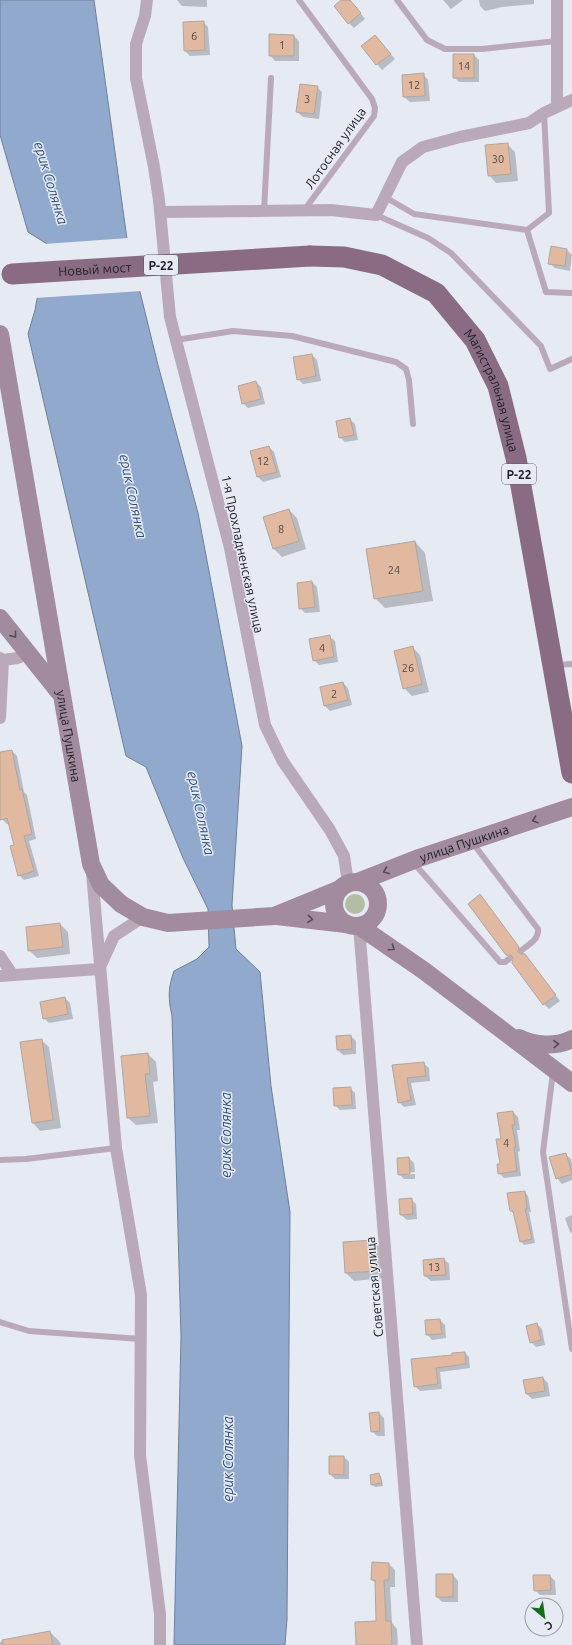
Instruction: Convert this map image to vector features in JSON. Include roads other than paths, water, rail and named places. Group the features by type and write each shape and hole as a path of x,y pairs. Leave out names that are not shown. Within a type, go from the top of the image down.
{"highway":[{"name":"Новый мост","path":"0,275 310,256"},
{"name":"Магистральная улица","path":"310,256 344,257 382,265 436,292 475,340 498,386 516,458 562,664 572,773"}],"main road":[{"name":"улица Пушкина","path":"0,334 91,864 102,884 121,904 143,916 168,923 249,919 274,916 348,885 412,861 572,807"},
{"path":"0,618 61,695"},
{"path":"274,916 353,925 370,921 378,906 376,895 373,890 363,883 348,885 334,901 336,915 353,925 423,970 572,1083"},
{"path":"494,1024 521,1039 541,1045 563,1044 572,1039"}],"street":[{"name":"1-я Прохладненская улица","path":"147,0 145,16 136,44 136,78 154,167 160,212 168,304 176,340 230,548 265,725 282,760 330,830 344,856 348,885"},
{"path":"557,0 557,107"},
{"path":"160,212 331,210 376,215 402,162 423,148 460,137 529,123 544,113 572,100"},
{"path":"0,718 1,659 18,658 27,652"},
{"path":"91,864 99,969 116,1148 141,1296 140,1455 160,1614 160,1645"},
{"path":"99,969 114,936 143,916"},
{"name":"Советская улица","path":"353,925 417,1645"},
{"path":"0,956 6,975 99,969"}],"lane":[{"name":"Лотосная улица","path":"299,0 372,99 375,108 374,116 304,211"},
{"path":"398,0 427,40 445,49 482,49 557,41"},
{"path":"264,211 271,78"},
{"path":"385,197 414,214 527,230 549,213 544,113"},
{"path":"376,215 428,238 451,254 541,346 550,368 572,359"},
{"path":"527,230 546,292 572,293"},
{"path":"176,340 233,331 292,336 396,362 406,369 409,380 413,424"},
{"path":"471,841 538,929 539,934 536,939 522,950"},
{"path":"412,861 500,962 505,962 509,959"},
{"path":"553,1068 543,1152 572,1349"},
{"path":"0,1160 26,1159 116,1148"},
{"path":"0,1322 29,1331 141,1339"}],"water":[{"name":"ерик Солянка","path":"0,0 94,0 127,239 158,365 198,513 242,746 232,905 236,949 260,972 271,1086 290,1212 287,1619 285,1645 174,1645 181,1337 172,1016 169,993 174,971 197,959 209,947 208,909 183,858 146,767 126,756 28,334 35,310 47,244 28,232 0,135"}]}
